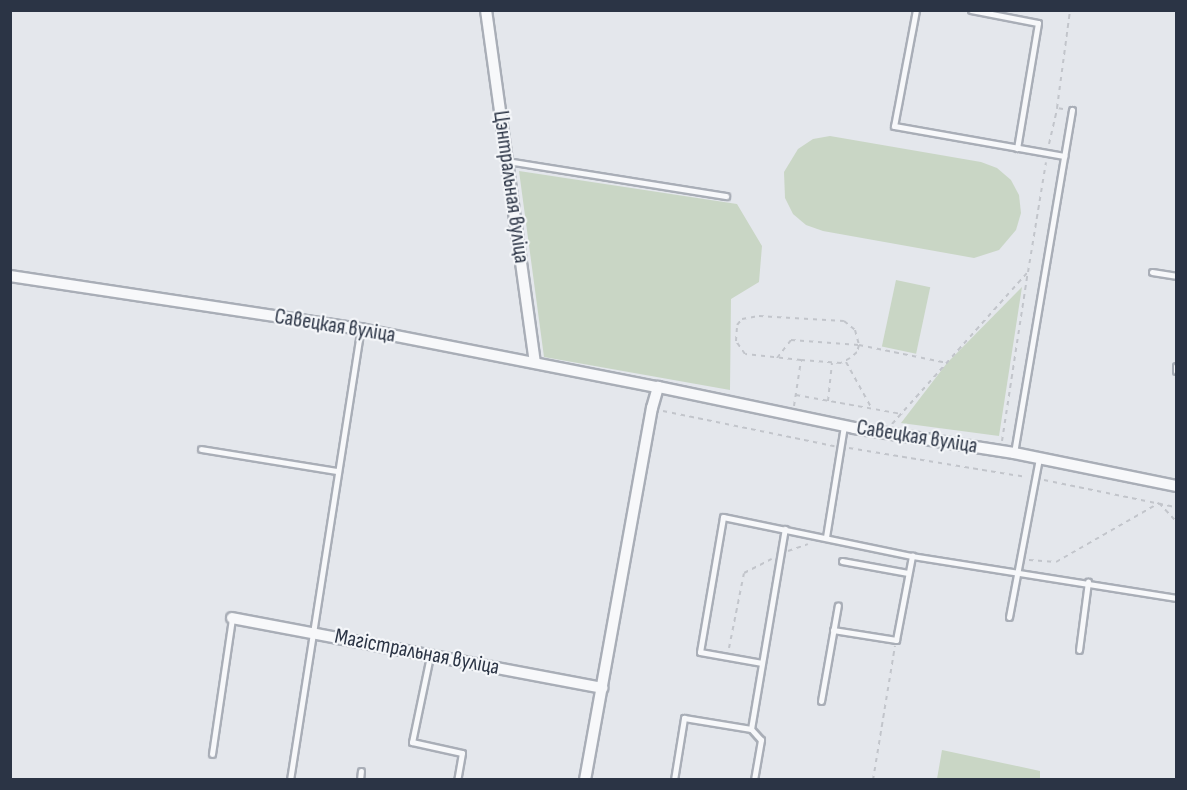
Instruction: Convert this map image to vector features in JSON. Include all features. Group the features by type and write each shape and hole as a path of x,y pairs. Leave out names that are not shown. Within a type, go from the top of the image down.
{"street":[{"name":"Цэнтральная вуліца","path":"486,10 535,363"},
{"name":"Савецкая вуліца","path":"10,276 361,328 844,426 1001,450 1176,486"},
{"path":"585,780 652,408 658,387"},
{"name":"Магістральная вуліца","path":"232,618 312,631 602,688"}],"lane":[{"path":"916,10 894,126 1064,156"},
{"path":"971,10 1038,23 1017,148"},
{"path":"1014,453 1072,110"},
{"path":"507,161 726,196"},
{"path":"1152,272 1176,276"},
{"path":"290,780 361,328"},
{"path":"1176,366 1176,371"},
{"path":"826,537 844,426"},
{"path":"201,449 337,471"},
{"path":"1009,617 1039,458"},
{"path":"762,663 700,652 723,517 912,556 1088,582 1176,598"},
{"path":"751,729 785,529"},
{"path":"833,630 896,640 912,556"},
{"path":"842,561 909,573"},
{"path":"1079,650 1088,582"},
{"path":"821,701 838,605"},
{"path":"212,754 232,618"},
{"path":"430,656 412,742 462,753 457,780"},
{"path":"674,780 684,718 751,729 761,740 754,780"},
{"path":"360,780 361,771"}],"path":[{"path":"1001,450 1047,153 1057,108 1070,10"},
{"path":"1057,108 1072,110"},
{"path":"885,433 1029,272"},
{"path":"759,316 844,321 855,330 859,345 856,352 846,360 832,363 777,358 745,354 736,341 735,333 742,319 759,316"},
{"path":"777,358 791,340 859,345 947,363"},
{"path":"793,415 801,360"},
{"path":"846,360 872,409"},
{"path":"828,401 832,363"},
{"path":"796,395 902,414"},
{"path":"652,408 841,447 1035,478 1176,507"},
{"path":"1159,503 1176,521"},
{"path":"1020,559 1056,562 1159,503"},
{"path":"728,657 744,573 781,554 826,537"},
{"path":"873,780 896,640"}],"green space":[{"path":"830,136 981,162 997,168 1011,180 1019,195 1021,213 1016,230 999,250 974,258 823,231 806,225 793,214 785,198 784,172 798,149 813,139"},
{"path":"519,171 737,204 762,246 759,282 731,299 730,390 544,357"},
{"path":"896,280 930,287 916,354 882,347"},
{"path":"1022,287 999,436 901,423 947,363"},
{"path":"942,750 1040,771 1040,779 937,779"}]}
